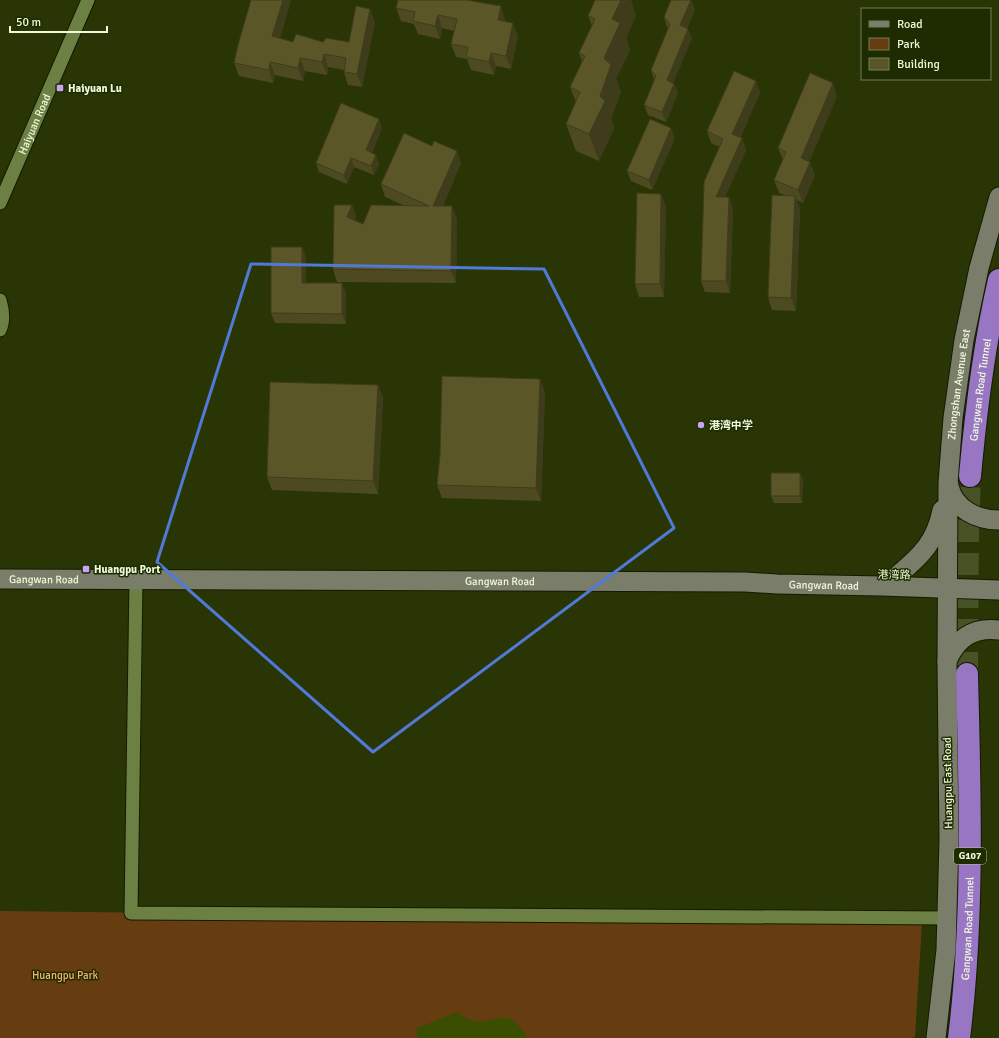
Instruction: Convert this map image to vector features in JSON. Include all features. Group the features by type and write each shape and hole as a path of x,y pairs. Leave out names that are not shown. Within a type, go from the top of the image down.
{"highway":[{"name":"Gangwan Road Tunnel","path":"970,476 979,387 986,341 999,280"},
{"name":"Gangwan Road Tunnel","path":"959,1038 968,918 970,779 967,674"}],"street":[{"name":"Haiyuan Road","path":"0,204 88,0"},
{"name":"Zhongshan Avenue East","path":"948,582 948,483 953,418 964,340 979,268 999,197"},
{"path":"0,300 2,308 2,325 0,330"},
{"path":"948,483 951,494 960,506 976,516 990,520 999,520"},
{"path":"898,575 913,562 933,538 941,514 948,483"},
{"name":"港湾路","path":"745,582 781,576 898,575 948,582"},
{"name":"Gangwan Road","path":"0,579 745,582 778,584 948,582 999,577"},
{"path":"136,580 131,913 947,918"},
{"name":"Gangwan Road","path":"948,582 999,590"},
{"name":"Huangpu East Road","path":"936,1038 944,974 947,918 949,787 947,663 948,582"},
{"path":"947,663 957,643 963,638 987,628 999,630"}],"highlighted area":[{"path":"251,264 544,269 674,528 373,752 157,562"}],"green space":[{"name":"Huangpu Park","path":"0,911 922,922 915,1037 0,1038"}],"shaded area":[{"path":"457,1012 467,1019 474,1021 507,1018 519,1026 526,1035 525,1038 417,1038 417,1028"}],"building":[{"path":"251,0 283,0 272,36 293,42 296,34 323,42 326,38 349,42 356,6 370,9 357,74 344,72 346,58 324,54 322,62 300,58 298,68 270,62 269,70 234,63"},
{"path":"398,0 467,0 501,6 498,20 513,23 506,56 491,53 489,62 466,57 468,47 451,44 457,19 438,15 435,26 413,21 415,12 396,8"},
{"path":"595,0 621,0 612,19 620,23 604,58 611,65 600,96 605,101 589,134 566,124 580,92 570,87 585,56 579,53 595,19 588,16"},
{"path":"671,0 691,0 680,25 688,29 667,80 674,84 662,112 644,105 656,76 651,70 670,24 664,17"},
{"path":"734,71 756,81 732,134 742,138 716,197 729,197 726,281 701,281 704,182 723,139 707,131"},
{"path":"810,73 833,83 801,158 810,162 798,190 774,180 786,152 778,148"},
{"path":"341,103 379,119 366,150 376,155 371,166 351,158 344,175 316,163"},
{"path":"650,119 671,128 649,180 627,171"},
{"path":"404,133 432,146 434,141 457,151 433,206 452,206 451,271 333,269 334,205 352,205 347,217 363,224 371,205 429,206 381,184"},
{"path":"637,193 661,194 660,284 635,284"},
{"path":"772,195 795,196 791,298 768,297"},
{"path":"271,247 302,247 302,283 342,283 342,314 271,313"},
{"path":"442,376 540,379 536,488 437,485 440,455"},
{"path":"270,382 378,385 373,481 267,477"},
{"path":"771,473 800,473 800,496 771,496"}],"tunnel":[{"path":"967,674 970,476"}],"place":[{"name":"Haiyuan Lu","path":"60,88"},
{"name":"港湾中学","path":"701,425"},
{"name":"Huangpu Port","path":"86,569"}]}
